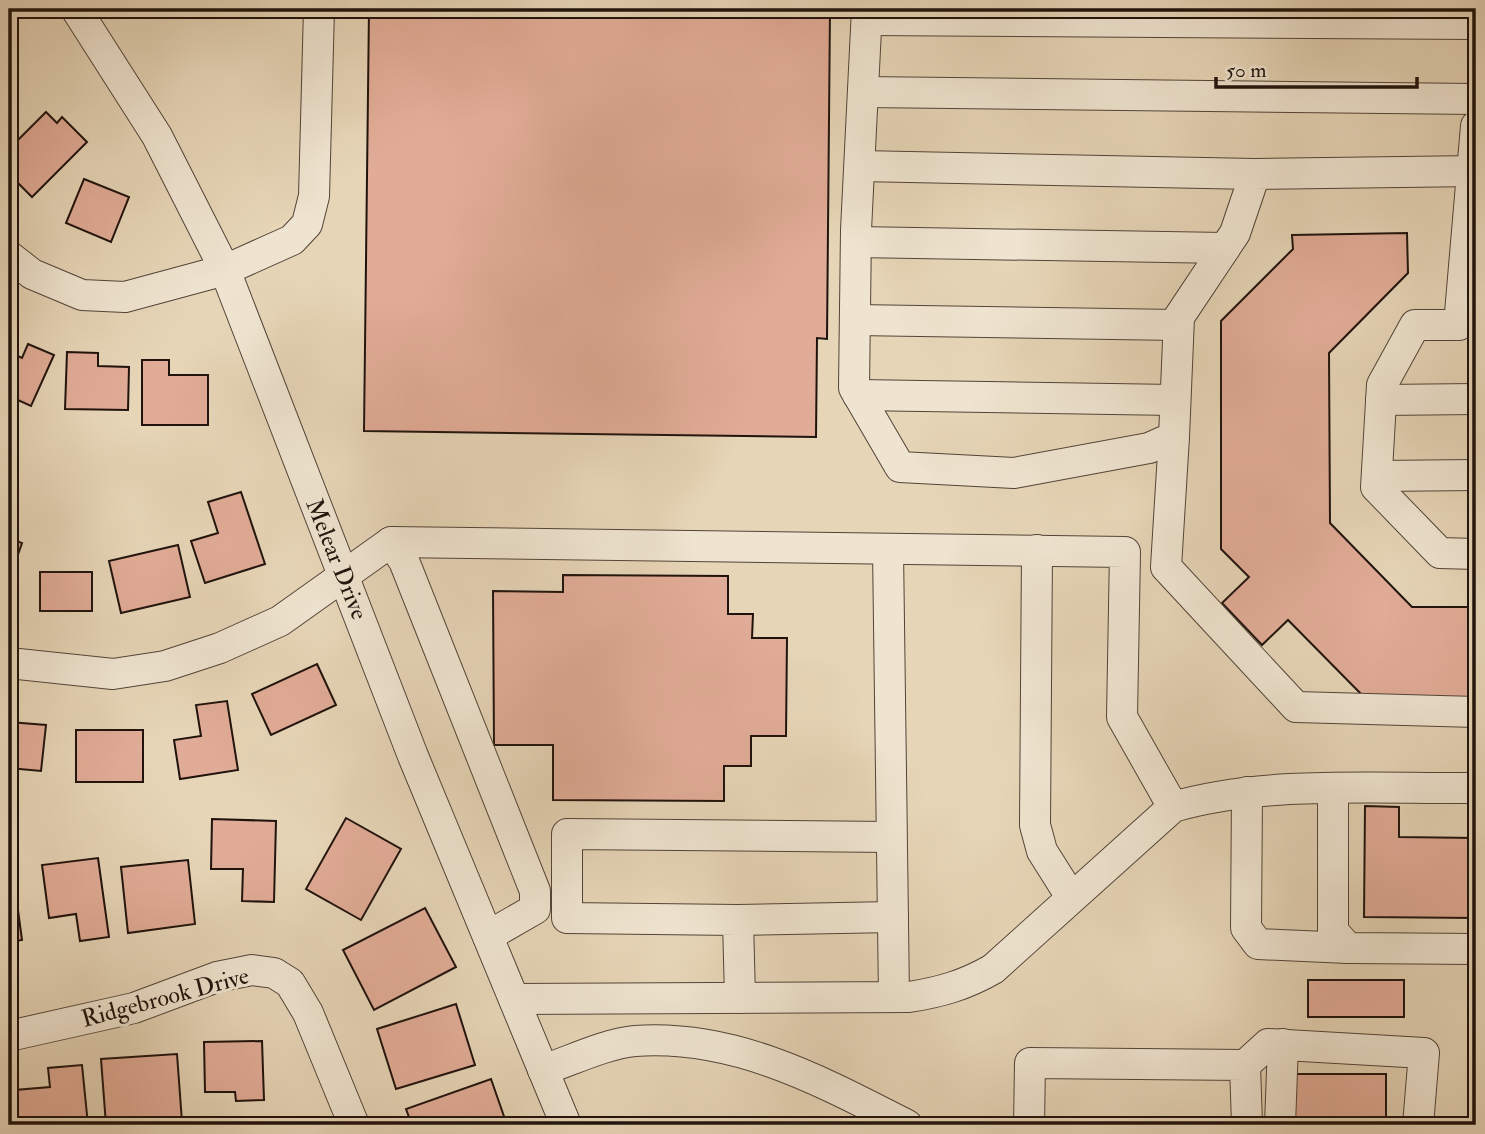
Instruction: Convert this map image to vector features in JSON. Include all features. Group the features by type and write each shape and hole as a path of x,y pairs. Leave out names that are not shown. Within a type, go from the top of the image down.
{"street":[{"name":"Melear Drive","path":"76,9 157,136 225,270 413,756 566,1125"},
{"path":"9,256 32,274 82,295 125,297 225,270 292,240 307,224 314,196 317,164 319,9"},
{"path":"1174,437 1149,448 1014,472 900,467 854,388 856,242 867,14 1476,24"},
{"path":"863,92 1476,99"},
{"path":"1476,126 1468,326 1415,326 1382,384 1376,487 1440,553 1476,554"},
{"path":"860,166 1255,174 1474,171"},
{"path":"1255,174 1235,233 1179,317 1166,567 1296,707 1476,712"},
{"path":"856,242 1225,248"},
{"path":"855,320 1178,325"},
{"path":"858,395 1175,400"},
{"path":"1381,400 1476,399"},
{"path":"1377,476 1476,475"},
{"path":"391,542 404,561 535,891 536,909 488,936"},
{"path":"9,663 113,674 165,666 220,648 280,621 391,542 1125,552 1122,717 1173,807"},
{"path":"888,549 894,997"},
{"path":"1037,550 1035,825 1042,851 1072,897"},
{"path":"514,999 894,997 937,993 962,986 993,970 1173,807 1204,798 1247,792 1476,788"},
{"path":"1334,790 1334,931 1348,948"},
{"path":"1247,792 1246,928 1250,937 1258,944 1476,949"},
{"path":"891,837 567,834 567,918 738,920 892,917"},
{"path":"738,920 740,998"},
{"name":"Ridgebrook Drive","path":"9,1036 134,1008 217,977 252,970 274,973 290,983 308,1013 354,1125"},
{"path":"543,1070 633,1041 707,1044 803,1072 907,1125"},
{"path":"1030,1125 1030,1063 1245,1065 1268,1044 1283,1044 1424,1053 1418,1125"},
{"path":"1280,1125 1283,1044"},
{"path":"1245,1065 1247,1125"}],"building":[{"path":"369,9 830,9 827,339 817,338 816,437 364,431"},
{"path":"46,112 57,123 62,117 87,142 32,197 9,174 9,149"},
{"path":"84,179 129,197 111,242 66,223"},
{"path":"1407,233 1408,273 1329,353 1330,523 1412,607 1476,607 1476,699 1365,698 1288,620 1262,645 1222,603 1249,577 1221,549 1221,321 1293,249 1292,235"},
{"path":"28,344 54,355 31,406 9,396 9,352 22,358"},
{"path":"67,352 98,353 98,366 129,367 128,410 65,409"},
{"path":"142,360 169,360 169,375 208,375 208,425 142,425"},
{"path":"241,492 265,564 205,583 191,541 218,533 208,502"},
{"path":"9,538 22,543 9,580"},
{"path":"178,545 190,597 121,613 109,561"},
{"path":"40,572 92,572 92,611 40,611"},
{"path":"563,575 728,576 728,614 753,614 752,638 787,638 786,736 751,736 751,766 724,766 724,801 553,800 553,745 494,745 493,591 563,592"},
{"path":"317,664 336,705 271,735 252,694"},
{"path":"227,701 238,770 180,779 174,740 201,736 196,705"},
{"path":"9,722 46,725 41,771 9,768"},
{"path":"76,730 143,730 143,782 76,782"},
{"path":"1365,806 1399,807 1399,837 1476,838 1476,918 1364,917"},
{"path":"346,818 401,849 361,920 306,889"},
{"path":"212,819 276,821 274,902 242,901 243,869 211,869"},
{"path":"98,858 109,937 80,941 76,914 49,918 42,865"},
{"path":"188,860 195,924 128,933 121,867"},
{"path":"15,888 22,940 9,942 9,889"},
{"path":"425,908 456,967 374,1010 343,950"},
{"path":"1308,980 1404,980 1404,1017 1308,1017"},
{"path":"456,1004 475,1065 396,1089 377,1029"},
{"path":"262,1041 264,1100 236,1101 235,1092 205,1092 204,1042"},
{"path":"177,1054 182,1122 106,1125 101,1059"},
{"path":"82,1065 88,1125 19,1125 15,1090 50,1087 48,1068"},
{"path":"1294,1074 1386,1074 1386,1125 1293,1125"},
{"path":"491,1079 507,1125 412,1125 406,1109"}]}
